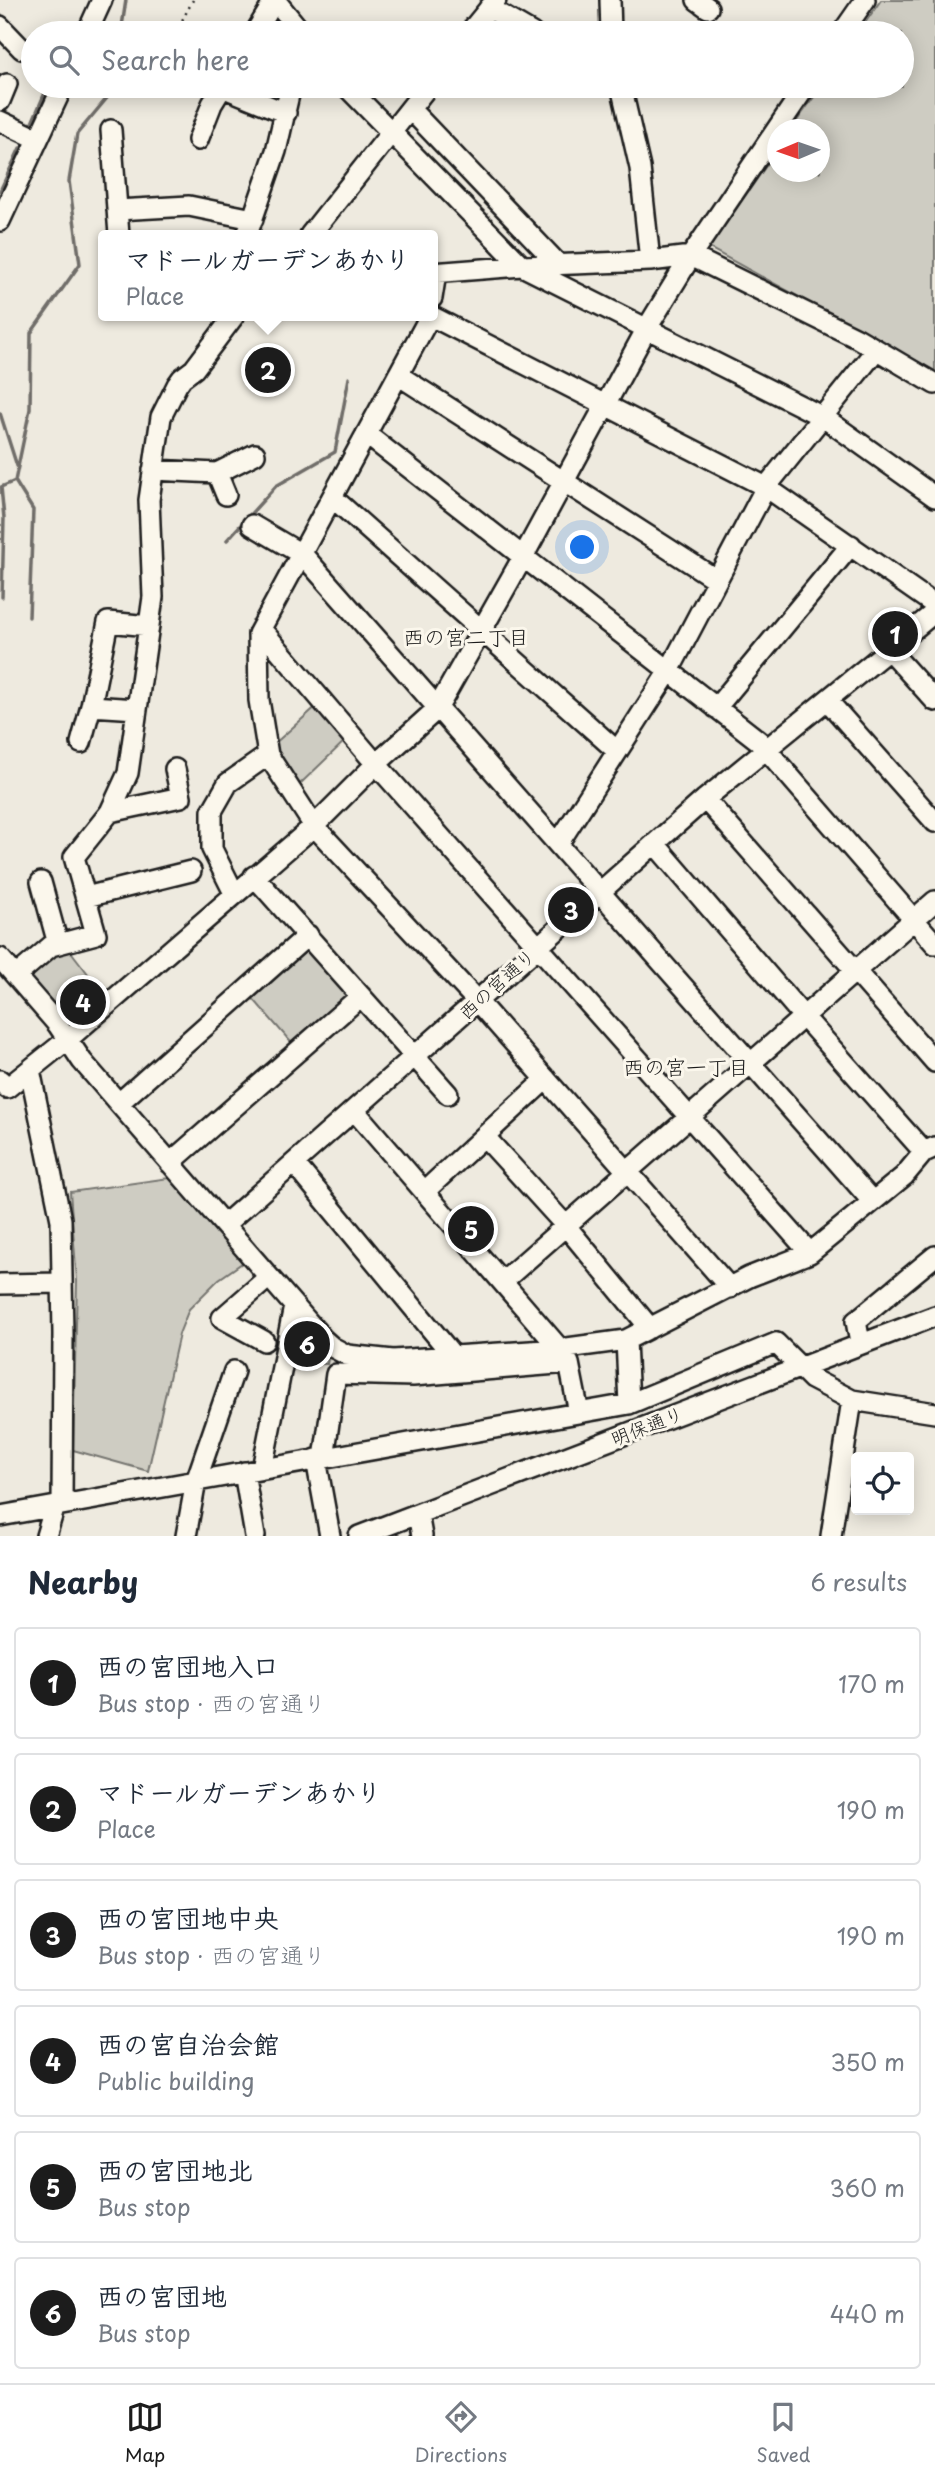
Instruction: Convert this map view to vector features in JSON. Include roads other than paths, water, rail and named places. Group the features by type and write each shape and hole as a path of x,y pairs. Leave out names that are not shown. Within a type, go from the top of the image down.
{"street":[{"path":"92,21 102,0"},
{"path":"262,21 275,0 292,21"},
{"path":"610,0 611,21"},
{"path":"850,21 865,0"},
{"path":"479,21 493,4 516,21"},
{"path":"0,26 21,48"},
{"path":"0,221 57,98"},
{"path":"198,141 216,98"},
{"path":"251,98 286,113"},
{"path":"117,210 189,206 250,227 289,98"},
{"path":"358,98 522,266 822,417 935,497"},
{"path":"314,230 419,98"},
{"path":"624,98 640,168 650,261"},
{"path":"0,1080 8,1088 68,1038 314,825 437,709 647,328 691,256 798,98"},
{"path":"410,109 559,265"},
{"path":"0,121 38,139"},
{"path":"111,130 118,230"},
{"path":"438,273 650,261 691,256 876,350 935,384"},
{"path":"438,320 766,487 935,605"},
{"path":"16,976 51,946 96,934 74,857 110,812 128,773 153,597 149,500 161,417 182,378 194,369 230,321"},
{"path":"428,321 258,634 259,700 268,755 314,825 477,1001 730,1288"},
{"path":"558,844 669,671 766,487 876,350"},
{"path":"398,375 717,580"},
{"path":"366,434 766,749 935,944"},
{"path":"153,470 217,472 255,454"},
{"path":"217,472 226,495"},
{"path":"332,498 617,751"},
{"path":"252,525 303,555 872,1201"},
{"path":"716,708 851,545"},
{"name":"西の宮通り","path":"224,1225 705,799 935,612"},
{"path":"81,743 108,622 149,626"},
{"path":"261,629 376,764 810,1253"},
{"path":"888,650 935,701"},
{"path":"827,700 935,822"},
{"path":"91,706 137,709"},
{"path":"234,893 212,849 212,811 228,783 268,755"},
{"path":"110,812 181,797 175,769"},
{"path":"705,799 935,1062"},
{"path":"0,958 68,1038 82,1062 332,1347 347,1355 393,1360 559,1349 626,1340 749,1277 810,1253 904,1176 930,1150 803,1017 655,844"},
{"path":"86,897 191,871"},
{"path":"254,876 448,1094"},
{"path":"41,881 58,944"},
{"path":"503,1281 935,901"},
{"path":"119,1103 308,935"},
{"path":"170,1163 361,996"},
{"path":"30,1070 61,1220 58,1505 46,1536"},
{"path":"425,1191 546,1079"},
{"path":"354,1110 559,1349"},
{"path":"485,1137 566,1226 650,1328"},
{"path":"294,1163 454,1357"},
{"path":"860,1343 856,1321 935,1256"},
{"path":"264,1341 222,1318 270,1277"},
{"path":"0,1284 62,1283"},
{"path":"255,1536 253,1471 294,1306"},
{"name":"明保通り","path":"359,1536 935,1316"},
{"path":"626,1340 629,1404"},
{"path":"0,1516 629,1404 776,1343 812,1378 852,1399 935,1413"},
{"path":"330,1536 320,1459 336,1374 412,1377 569,1363 579,1413"},
{"path":"186,1536 196,1481 234,1371"},
{"path":"831,1536 852,1399"},
{"path":"418,1514 422,1536"}],"waterway":[{"path":"123,21 126,0"},
{"path":"32,123 43,98"},
{"path":"29,617 33,510 15,481 30,409 31,333 80,264 69,181 77,134 107,98"},
{"path":"0,191 20,148"},
{"path":"227,540 276,486 335,452 349,378"},
{"path":"0,413 17,466"},
{"path":"2,597 4,518 1,487 15,481"}],"place":[{"name":"マドールガーデンあかり","path":"268,370"},
{"name":"西の宮団地入口","path":"895,634"},
{"name":"西の宮団地中央","path":"571,910"},
{"name":"西の宮自治会館","path":"83,1002"},
{"name":"西の宮団地北","path":"471,1229"},
{"name":"西の宮団地","path":"307,1344"}],"district":[{"name":"西の宮二丁目","path":"466,638"},
{"name":"西の宮一丁目","path":"686,1068"}]}
